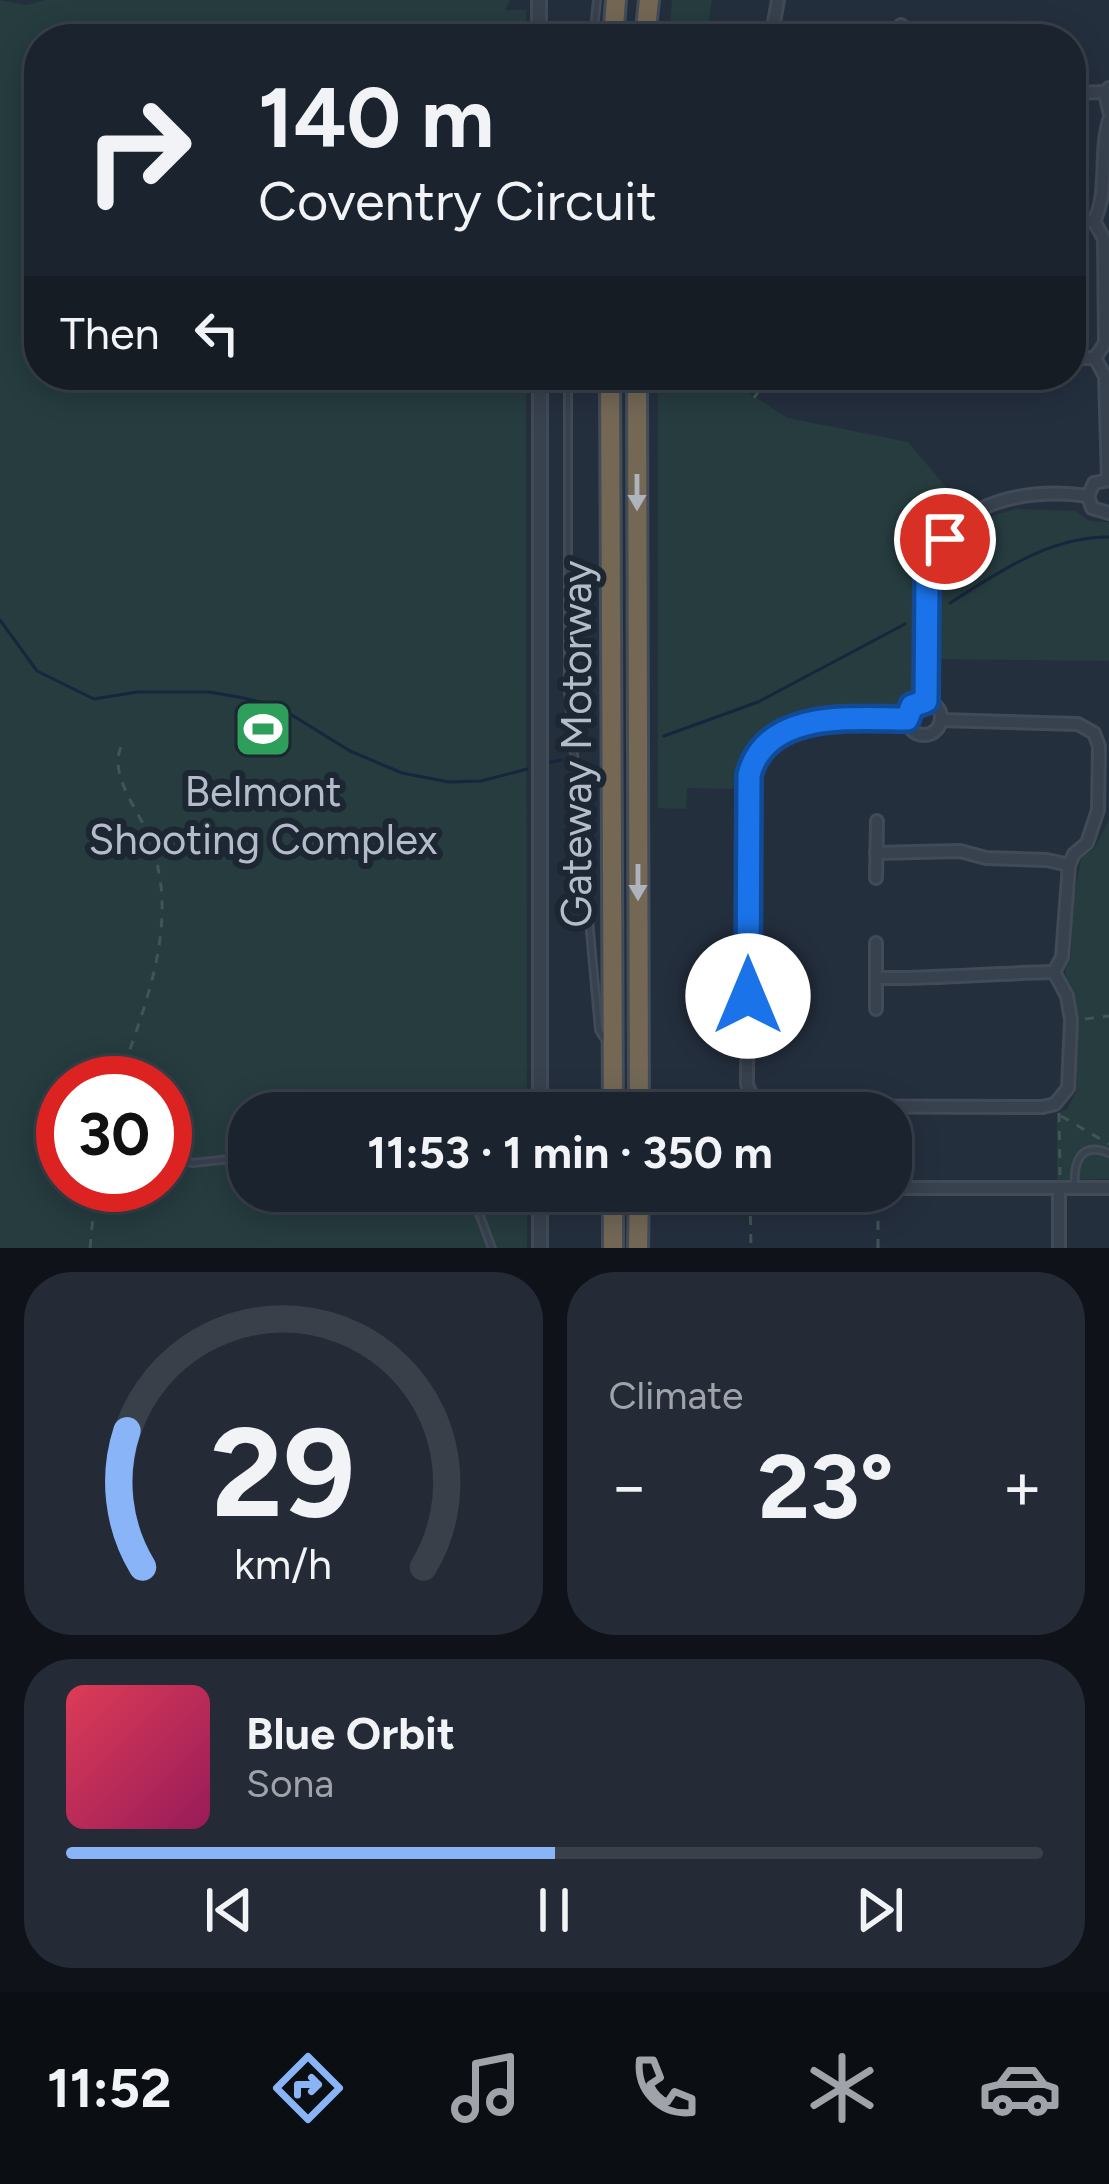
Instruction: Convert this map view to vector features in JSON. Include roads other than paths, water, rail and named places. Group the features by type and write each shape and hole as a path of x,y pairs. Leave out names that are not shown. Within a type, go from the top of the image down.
{"highway":[{"name":"Gateway Motorway","path":"610,390 613,1092"},
{"name":"Gateway Motorway","path":"637,390 639,1092"},
{"path":"613,1212 613,1248"},
{"path":"638,1248 639,1212"}],"street":[{"path":"1094,221 1104,207 1107,90"},
{"path":"1086,221 1094,221"},
{"path":"1094,221 1104,239 1105,344 1095,358"},
{"path":"1086,358 1095,358"},
{"path":"1095,358 1105,376 1108,480 1094,483 1088,496 1092,508 1109,513"},
{"path":"540,390 540,1092"},
{"path":"926,701 927,579 945,539 980,507 1002,499 1050,493 1088,496"},
{"path":"926,701 938,707 941,720 935,731 923,736 912,731 907,719 912,706 926,701"},
{"path":"907,719 806,723 761,748 754,758 749,775 747,1084 753,1099 775,1108 1058,1109 1068,1088 1071,1020 1067,996 1054,972"},
{"path":"941,720 1078,724 1094,733 1099,746 1096,826 1069,866 1062,957 1054,972"},
{"path":"876,878 877,821"},
{"path":"876,853 960,851 986,859 1047,860 1069,866"},
{"path":"876,944 876,1009"},
{"path":"876,978 946,980 1054,972"},
{"path":"912,1188 1109,1188"},
{"path":"1059,1189 1059,1248"},
{"path":"540,1212 540,1248"}],"lane":[{"path":"568,390 568,690 599,1030 613,1054"},
{"path":"1075,1188 1079,1156 1092,1149 1109,1153"},
{"path":"192,1162 228,1159"},
{"path":"478,1212 492,1248"}],"waterway":[{"path":"950,603 1045,549 1109,537"},
{"path":"0,620 37,671 94,699 137,692 209,692 244,698 279,707 350,751 402,773 449,782 481,781 527,769"},
{"path":"664,736 758,702 905,624"},
{"path":"547,763 561,760"}],"place":[{"name":"Belmont Shooting Complex","path":"263,729"}]}
